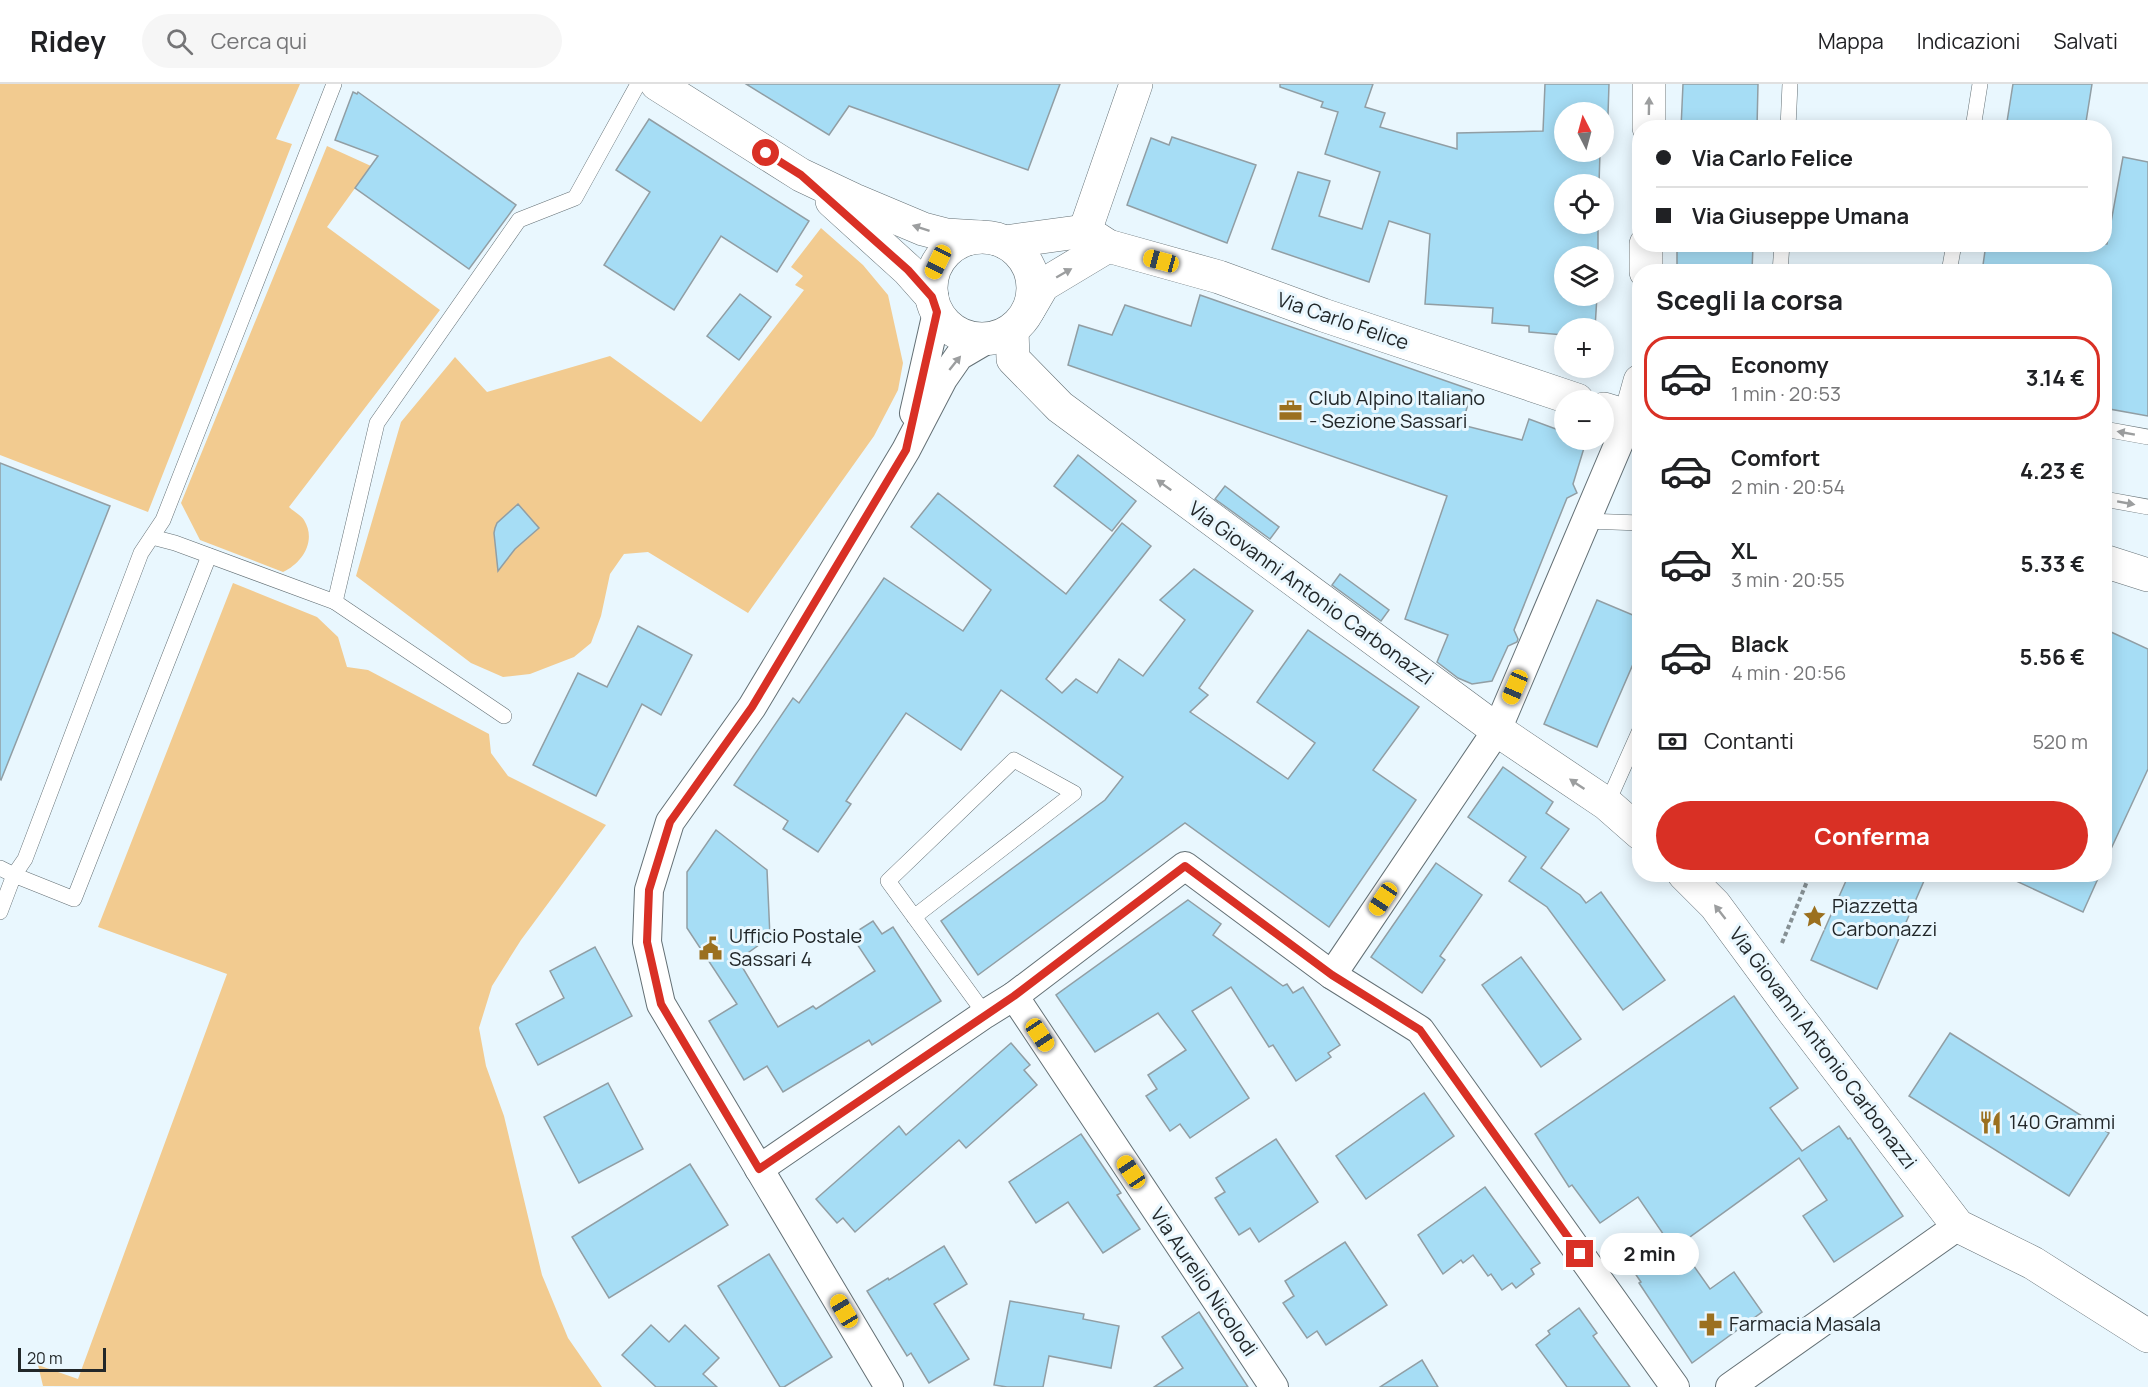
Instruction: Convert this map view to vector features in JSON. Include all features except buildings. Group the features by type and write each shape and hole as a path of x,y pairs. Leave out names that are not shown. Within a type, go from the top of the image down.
{"main road":[{"name":"Via Carlo Felice","path":"657,84 801,175 881,213 923,229 946,235 992,240 1097,239 1219,277 1333,319 1554,392"},
{"path":"1010,326 1034,294 1033,278 1018,251 992,240 956,245 946,252 933,272 934,304 946,325 958,334 973,338 1010,326 1043,285 1097,239 1136,84"},
{"path":"1648,120 1649,84"},
{"name":"Via Carlo Felice","path":"801,175 908,270 934,304"},
{"name":"Via Giovanni Antonio Carbonazzi","path":"1010,326 1014,359 1059,407 1497,730 1607,804 1632,826"},
{"path":"1624,415 1632,398"},
{"path":"2112,563 2148,574"},
{"name":"Via Giovanni Antonio Carbonazzi","path":"1691,882 1715,905 1958,1226"},
{"path":"1958,1226 2033,1263 2148,1336"}],"street":[{"path":"906,450 934,304"},
{"path":"890,1387 661,1004 647,942 649,890 670,822 752,707 906,450 943,379 959,356 1010,326"},
{"path":"1332,975 1497,730 1586,521 1624,415"},
{"path":"759,1169 1014,996 1185,866 1332,975 1420,1030 1675,1387"},
{"name":"Via Aurelio Nicolodi","path":"1014,996 1274,1387"},
{"path":"1734,1386 1958,1226"}],"lane":[{"path":"0,912 7,872 25,859 141,553 163,520 334,84"},
{"path":"335,602 377,423 519,220 575,198 638,84"},
{"path":"1788,120 1790,84"},
{"path":"1974,120 1980,84"},
{"path":"2112,430 2148,437"},
{"path":"2112,500 2148,507"},
{"path":"1586,521 1632,523"},
{"path":"152,537 335,602 504,716"},
{"path":"7,872 74,898 209,556"},
{"path":"1607,804 1632,748"},
{"path":"914,917 1074,793 1014,759 888,881 914,917 985,1014"}],"path":[{"path":"1768,977 1807,882"}],"shaded area":[{"path":"0,84 300,84 276,139 292,144 148,512 0,455"},
{"path":"327,146 371,166 327,227 440,310 289,507 304,520 309,536 306,551 296,563 283,572 200,540 181,503"},
{"path":"821,228 863,265 888,295 903,363 898,390 874,436 748,613 648,552 624,554 610,574 601,616 591,643 574,657 530,674 503,677 471,663 356,576 401,422 455,357 487,392 610,356 701,422 804,290 795,285 803,276 791,267"},
{"path":"233,583 317,617 338,637 347,667 368,670 489,734 491,753 508,776 606,825 521,940 492,986 479,1028 486,1066 504,1116 542,1275 568,1338 602,1387 43,1386 38,1365 78,1379 227,974 98,927"}],"place":[{"name":"Club Alpino Italiano - Sezione Sassari","path":"1291,410"},
{"name":"Piazzetta Carbonazzi","path":"1814,917"},
{"name":"Ufficio Postale Sassari 4","path":"711,948"},
{"name":"140 Grammi","path":"1991,1122"},
{"name":"Farmacia Masala","path":"1711,1324"}],"route":[{"path":"766,153 801,175 908,270 932,297 937,312 906,450 752,707 670,822 649,890 647,942 661,1004 759,1169 1014,996 1185,866 1332,975 1420,1030 1580,1254"}]}
